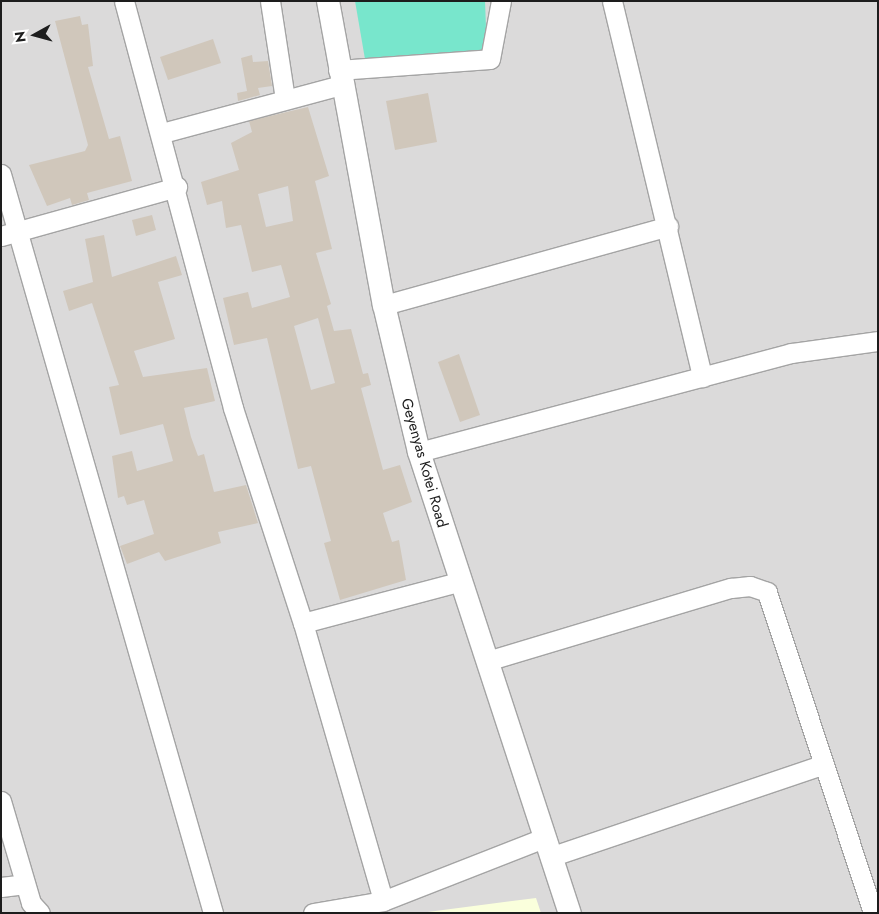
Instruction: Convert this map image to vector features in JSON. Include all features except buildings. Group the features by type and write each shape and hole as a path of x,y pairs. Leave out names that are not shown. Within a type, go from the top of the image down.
{"street":[{"path":"124,1 177,187 233,408 303,623 383,901"},
{"path":"270,1 285,99"},
{"name":"Geyenyas Kotei Road","path":"328,1 340,78 384,305 419,452 458,582 570,913"},
{"path":"162,134 285,99 340,78 490,59 501,1"},
{"path":"612,1 668,226 702,377"},
{"path":"1,174 9,234 213,913"},
{"path":"9,234 177,187"},
{"path":"384,305 668,226"},
{"path":"419,452 791,353 878,341"},
{"path":"303,623 458,582"},
{"path":"486,661 750,586 767,592 778,618 873,913"},
{"path":"313,913 383,901 547,847 824,764"},
{"path":"1,801 25,884 40,913"},
{"path":"1,887 25,884"}],"shaded area":[{"path":"1,1 878,1 878,913 1,913"},
{"path":"536,898 541,913 420,913"}],"green space":[{"path":"355,1 485,1 487,55 366,65"}]}
